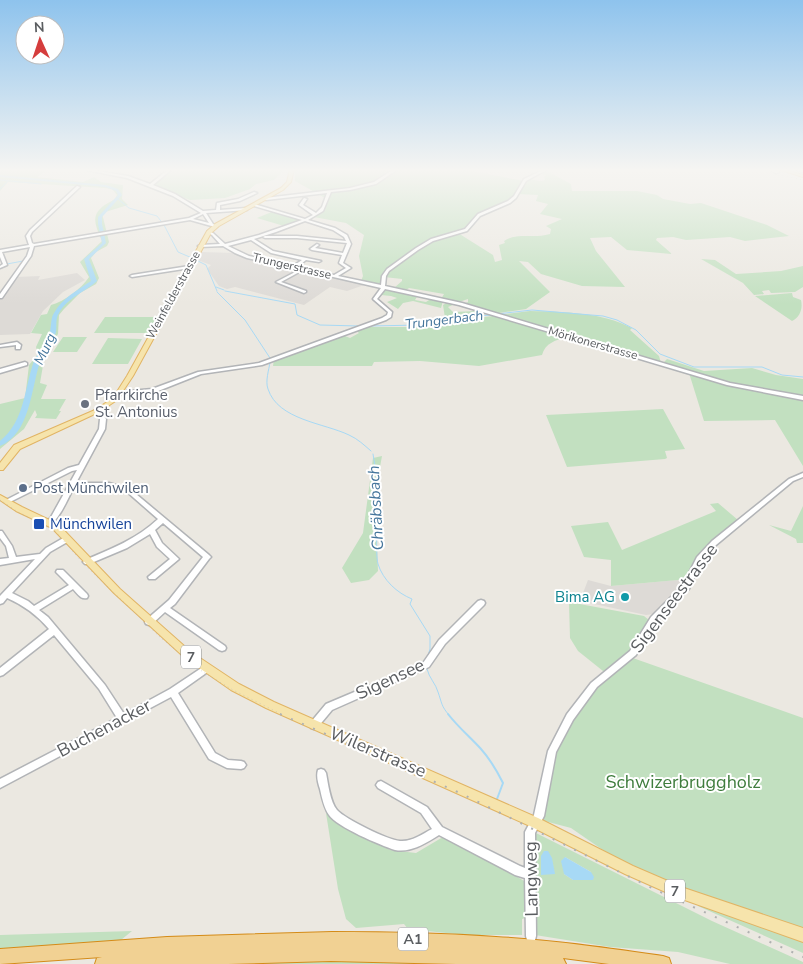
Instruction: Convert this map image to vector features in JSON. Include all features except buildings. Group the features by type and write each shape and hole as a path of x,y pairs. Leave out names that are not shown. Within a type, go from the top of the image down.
{"highway":[{"name":"A1","path":"0,958 221,941 370,938 493,943 581,952 663,964"},
{"name":"A1","path":"103,964 222,956 327,953 460,956 558,964"}],"main road":[{"name":"Weinfelderstrasse","path":"0,468 17,447 69,422 115,404 213,225 236,214"},
{"name":"Wilerstrasse","path":"0,496 18,509 49,523 170,641 206,669 262,700 534,822 611,861 683,894 803,935"}],"street":[{"path":"0,297 3,290 29,256 32,246 28,239 31,231 49,214"},
{"path":"0,267 5,265 0,251 190,219 201,214"},
{"path":"204,214 213,225"},
{"path":"284,214 339,231 346,236 349,242 341,263 349,269 335,276"},
{"path":"200,246 225,245 254,238 315,214"},
{"path":"121,394 153,391 200,373 260,364 384,319 389,316 390,312 376,301 376,298 384,286 385,274 432,240 460,233 471,226 481,214"},
{"path":"190,219 213,225"},
{"path":"314,237 325,229"},
{"name":"Trungerstrasse","path":"209,232 213,233 225,245 242,255 384,286"},
{"path":"254,238 282,235 349,242"},
{"path":"254,238 272,252 320,261"},
{"path":"317,245 312,249 345,254"},
{"path":"294,267 305,259"},
{"path":"132,276 189,267"},
{"path":"303,269 278,282 304,292"},
{"name":"Mörikonerstrasse","path":"384,286 460,304 742,387 803,398"},
{"path":"0,346 17,343 18,348"},
{"path":"0,371 24,364"},
{"path":"49,523 54,518 103,425 103,419 98,412"},
{"path":"8,501 70,469 81,467"},
{"name":"Sigenseestrasse","path":"534,822 539,816 545,793 552,751 570,717 594,685 633,653 654,618 686,587 699,559 714,543 784,486 803,475"},
{"path":"72,485 122,487 207,557 166,609 149,622"},
{"path":"87,562 124,546 151,530 163,519"},
{"path":"151,530 159,545 174,559 152,577"},
{"path":"0,533 9,546 13,560"},
{"path":"0,601 8,595 41,556 67,539"},
{"path":"0,562 41,556"},
{"path":"60,572 84,596"},
{"path":"34,610 73,586"},
{"path":"8,595 34,610 54,630 102,686 122,719"},
{"name":"Sigensee","path":"314,724 329,707 426,665 442,642 481,603"},
{"path":"166,609 222,648"},
{"path":"0,673 54,630"},
{"name":"Buchenacker","path":"0,784 173,692 206,669"},
{"path":"173,692 212,756 227,764 241,765"},
{"path":"321,773 333,812 343,821 386,842 398,847 413,844 439,830"},
{"path":"381,785 424,810 439,830 519,871 530,874"},
{"name":"Langweg","path":"531,936 529,839 534,822"}],"shaded area":[{"path":"201,252 235,253 367,284 347,291 330,287 304,305 235,287 227,289 219,286 207,269 211,265 195,259"},
{"path":"77,273 85,280 63,292 43,311 30,334 0,335 0,299 16,277 40,276 38,280"},
{"path":"689,579 679,591 653,614 646,615 580,601 588,580 611,586"}],"green space":[{"path":"102,214 109,242 107,246 96,252 91,258 99,278 96,284 80,293 59,315 58,334 45,354 40,383 47,385 41,399 66,399 56,419 35,418 37,415 35,410 24,429 0,449 0,404 25,398 29,365 38,354 36,347 42,334 31,333 41,315 47,314 51,305 62,301 72,294 89,277 80,262 102,241 95,220 96,215"},
{"path":"267,214 283,214 301,220 284,226 257,218"},
{"path":"318,214 480,214 465,229 458,233 493,255 495,262 502,260 499,245 505,243 504,241 520,236 550,234 551,229 546,226 562,219 540,214 734,214 767,225 789,236 745,241 730,237 686,240 673,237 657,238 656,240 672,254 627,250 611,237 590,238 596,251 625,287 582,286 541,274 528,262 519,261 550,292 526,309 491,313 463,304 468,302 468,299 459,302 441,299 444,294 409,288 405,291 394,288 402,279 384,277 381,285 361,281 363,276 359,256 364,235 346,223 314,217"},
{"path":"701,259 715,260 736,274 781,271 803,266 803,287 795,292 771,293 769,290 762,291 764,294 754,295 743,283"},
{"path":"383,289 418,295 415,300 426,302 432,298 443,301 441,308 413,301 403,303 398,309 387,302 397,298 381,295"},
{"path":"792,293 793,297 801,300 802,307 799,315 792,321 755,296"},
{"path":"448,302 455,304 448,307 453,312 478,311 490,314 445,318 443,305"},
{"path":"530,311 582,314 620,323 632,328 630,330 659,356 661,363 498,315"},
{"path":"493,316 567,337 548,345 542,355 479,366 420,361 374,362 372,366 273,366 274,359 340,334 350,338 359,333 354,329 361,327 422,327 440,321"},
{"path":"105,317 157,317 148,333 94,333"},
{"path":"63,337 87,337 77,352 53,352"},
{"path":"108,338 142,339 128,364 92,364"},
{"path":"667,359 704,371 752,368 776,375 803,379 803,397 743,387 667,365 664,362"},
{"path":"689,373 747,390 803,400 803,466 775,420 704,421"},
{"path":"663,409 685,449 665,451 667,458 665,459 567,467 546,415"},
{"path":"382,456 375,494 378,571 369,580 351,583 342,568 363,533 373,458"},
{"path":"718,503 738,520 703,553 689,579 611,586 611,560 584,557 571,526 608,522 622,550 716,511 710,504"},
{"path":"803,506 803,543 797,543 796,539 769,525 791,531"},
{"path":"569,602 644,616 649,620 630,654 607,672 603,671 578,651 570,638"},
{"name":"Schwizerbruggholz","path":"630,657 803,718 803,928 639,875 571,828 537,819 552,751 594,685"},
{"path":"326,813 390,850 416,853 448,834 524,881 525,918 522,919 522,935 465,935 408,929 404,924 356,928 346,919 338,889"},
{"path":"536,833 712,921 803,962 803,964 730,964 678,952 610,947 535,935 533,850","holes":["565,857 591,872 573,880 564,874"]},
{"path":"699,903 803,939 803,953 698,906"},
{"path":"132,931 121,940 0,949 0,935"},
{"path":"289,959 476,964 232,964"}],"water":[{"path":"544,851 548,851 552,858 555,874 541,875 541,856"},
{"path":"565,857 591,872 594,877 593,880 573,880 564,874 561,861"}],"waterway":[{"path":"29,230 46,214"},
{"name":"Murg","path":"0,444 9,437 21,418 37,362 53,332 56,313 69,299 94,281 86,259 104,243 100,224 100,217 103,214"},
{"name":"Chräbsbach","path":"150,214 157,216 164,225 178,252 192,258"},
{"name":"Chräbsbach","path":"196,260 206,265 217,291"},
{"path":"7,264 23,261"},
{"name":"Chräbsbach","path":"216,287 224,290"},
{"name":"Trungerbach","path":"225,291 295,304 297,315 320,325 358,326"},
{"name":"Chräbsbach","path":"217,292 245,320 270,358"},
{"name":"Trungerbach","path":"497,314 532,310 603,316 617,320 636,330 660,354 694,367 762,367 782,375 803,377"},
{"name":"Trungerbach","path":"370,326 420,325 444,318 492,315"},
{"name":"Chräbsbach","path":"270,362 267,386 273,399 281,408 303,419 349,435 371,451"},
{"name":"Chräbsbach","path":"373,454 378,483 376,499 378,502 378,564 383,575 391,585 412,599 410,604 430,636 430,649 426,661"},
{"name":"Chräbsbach","path":"427,669 443,707 449,715"},
{"name":"Chräbsbach","path":"448,714 481,749 496,770 503,783 497,799"}],"railway":[{"path":"0,500 18,512 55,531 83,563 161,638 203,672 233,690 283,715"},
{"path":"280,714 460,793 656,890 803,957"}],"place":[{"name":"Pfarrkirche St. Antonius","path":"85,404"},
{"name":"Post Münchwilen","path":"23,488"},
{"name":"Münchwilen","path":"39,524"},
{"name":"Bima AG","path":"625,597"}]}
